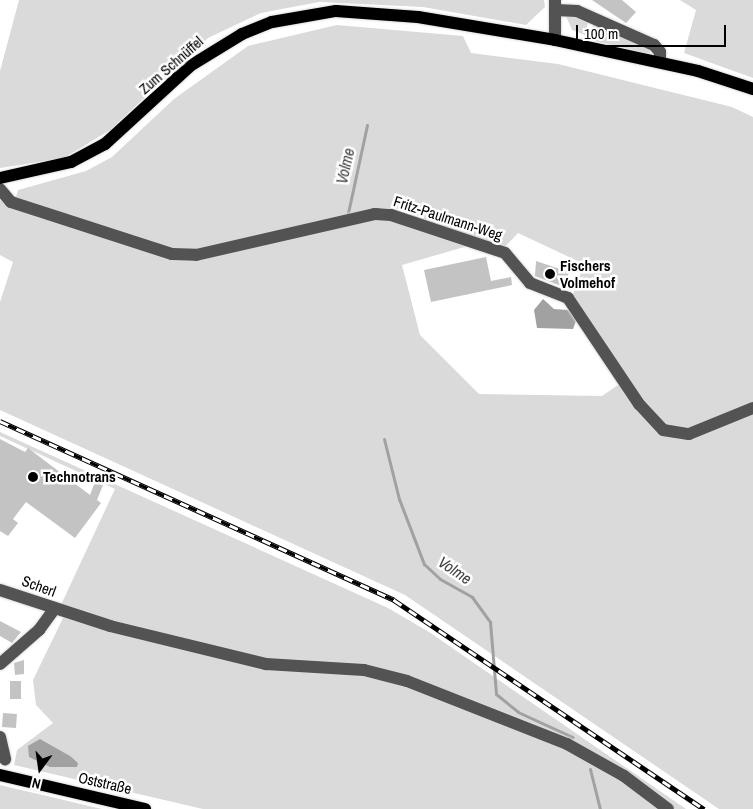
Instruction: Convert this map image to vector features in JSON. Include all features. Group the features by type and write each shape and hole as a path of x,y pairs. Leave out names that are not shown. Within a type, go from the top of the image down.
{"main road":[{"name":"Zum Schnüffel","path":"0,178 47,170 105,144 197,61 234,38 272,22 336,11 377,12 555,40 660,62 753,89"},
{"name":"Oststraße","path":"0,775 144,809"}],"street":[{"path":"555,40 555,5 577,10 654,45 660,52 660,62"},
{"name":"Fritz-Paulmann-Weg","path":"0,189 11,202 172,254 196,255 375,214 391,215 505,254 530,283 568,298 639,404 663,430 689,434 753,408"},
{"name":"Scherl","path":"0,590 67,613 266,664 364,670 408,681 567,744 624,776 668,809"},
{"path":"0,664 39,630 54,609"},
{"path":"0,736 4,759"}],"shaded area":[{"path":"19,0 544,0 545,7 526,25 423,7 319,2 261,13 208,38 110,130 64,158 0,168 0,71"},
{"path":"680,0 753,0 753,78 684,53 696,10"},
{"path":"571,15 588,22 585,35 572,30 566,16"},
{"path":"337,25 463,36 471,53 558,64 732,107 753,117 753,809 719,809 405,595 0,410 0,302 13,262 0,255 0,200 30,215 133,247 176,256 204,254 368,220 340,218 192,250 167,249 16,197 18,190 86,171 112,157 174,99 248,46","holes":["518,233 584,264 570,303 621,383 602,396 479,394 420,335 402,265 478,243 502,250"]},
{"path":"593,25 649,48 650,54 590,40"},
{"path":"543,299 554,309 568,310 576,321 573,329 537,328 534,310"},
{"path":"0,432 388,608 429,632 686,809 676,809 562,737 403,675 262,658 60,607 115,489 0,436"},
{"path":"64,616 263,667 377,676 471,708 592,762 660,809 203,809 14,765 17,750 53,723 36,705 33,680"},
{"path":"40,739 70,756 78,763 77,767 50,767 29,757 28,746"},
{"path":"0,785 102,809 0,809"}],"building":[{"path":"592,0 622,0 636,12 626,23"},
{"path":"486,257 491,281 511,277 512,285 431,302 424,270"},
{"name":"Fischers Volmehof","path":"536,261 569,272 564,287 535,276"},
{"name":"Technotrans","path":"0,439 25,452 28,448 90,495 95,482 103,485 97,500 101,503 75,538 26,502 13,519 18,523 8,536 0,531"},
{"path":"0,621 21,632 12,643 0,636"},
{"path":"24,660 24,674 15,675 14,663"},
{"path":"10,681 21,681 21,699 10,699"},
{"path":"3,713 17,714 16,728 2,727"}],"waterway":[{"name":"Volme","path":"348,213 367,125"},
{"name":"Volme","path":"596,271 600,264"},
{"name":"Volme","path":"384,439 399,499 424,564 440,579 472,597 490,622 496,694 518,712 572,737"},
{"name":"Volme","path":"590,769 600,809"}],"railway":[{"path":"0,421 394,600 704,809"}],"place":[{"name":"Fischers Volmehof","path":"550,274"},
{"name":"Technotrans","path":"33,477"}]}
